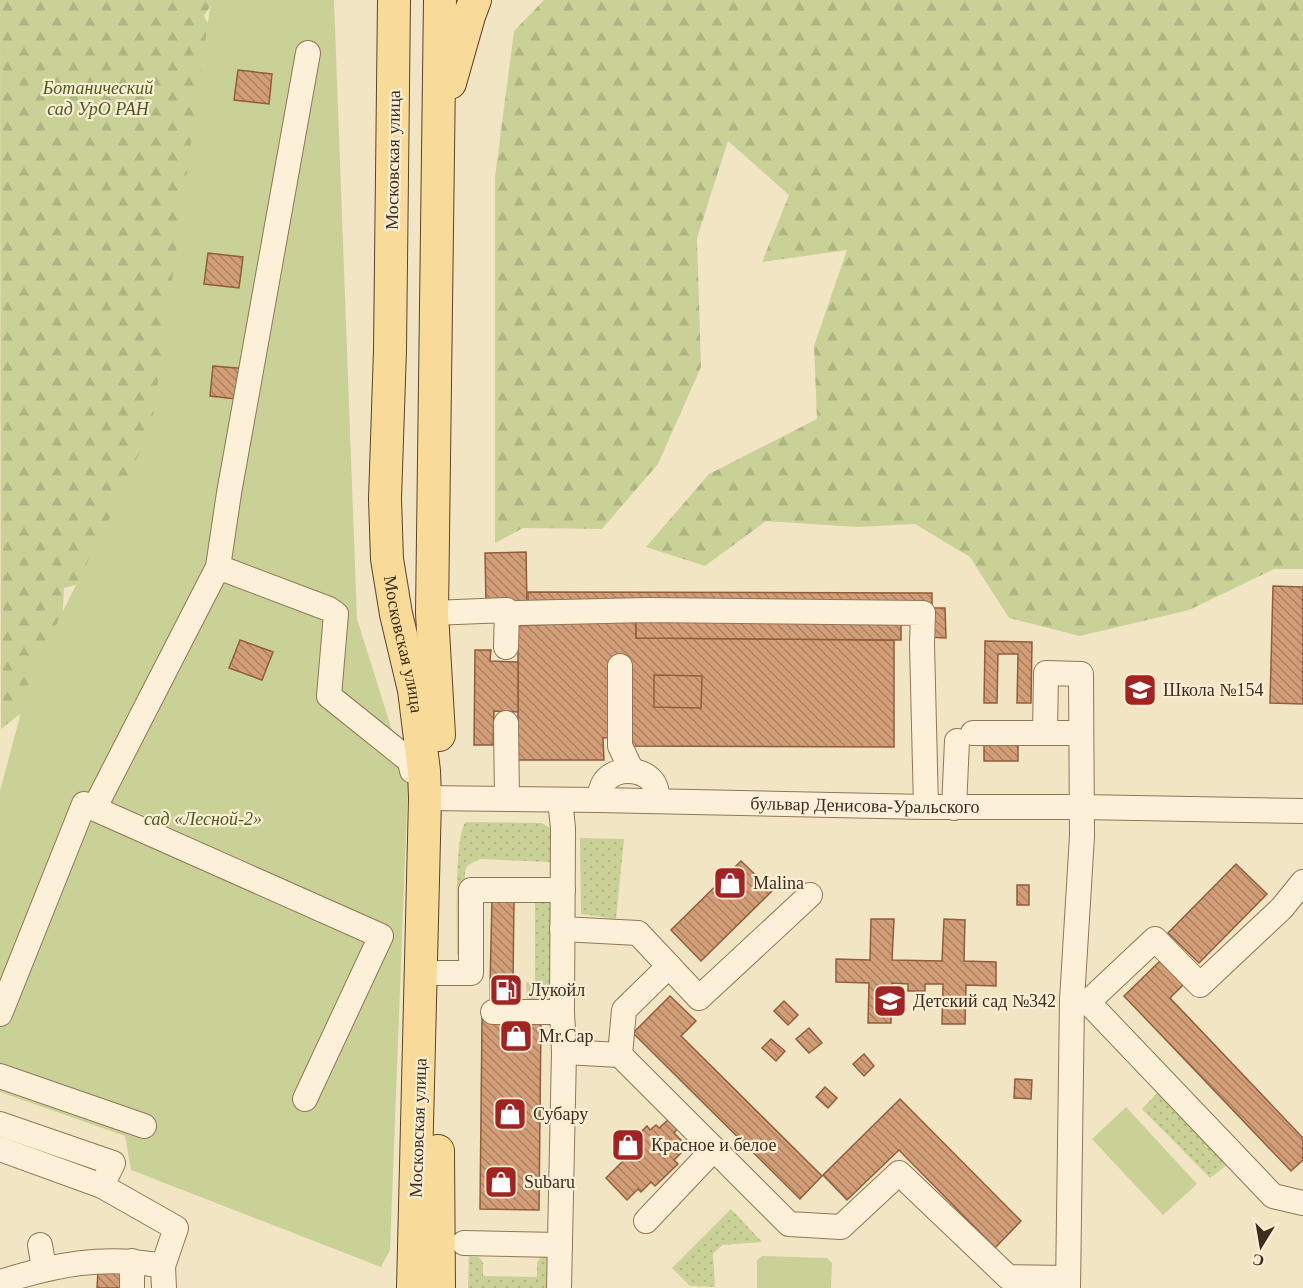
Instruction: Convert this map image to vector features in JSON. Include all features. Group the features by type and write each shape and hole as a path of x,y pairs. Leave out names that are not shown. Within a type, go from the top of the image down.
{"main road":[{"name":"Московская улица","path":"394,0 390,350 385,499 387,559 396,614 414,690 429,789 437,973 439,1288"},
{"name":"Московская улица","path":"413,1288 429,789 439,735 432,613 440,0"},
{"path":"437,127 475,0"}],"street":[{"path":"95,807 218,567 229,493 308,53"},
{"path":"218,567 329,609 336,614 329,696 410,761 411,771 429,789"},
{"path":"432,613 507,610 506,647"},
{"path":"518,613 647,610 923,614 926,807"},
{"path":"620,666 620,746 632,771"},
{"path":"564,1052 620,1056 789,1224 841,1227 899,1173 1008,1277 1068,1283 1080,1001 1081,674 1046,673 1045,733"},
{"path":"506,723 507,798"},
{"path":"954,808 965,737 1081,733"},
{"path":"598,800 604,782 618,772 632,771 646,776 655,784 658,801"},
{"name":"бульвар Денисова-Уральского","path":"429,789 507,798 560,800 954,808 1081,807 1303,811"},
{"path":"559,1288 564,1052 562,1012 563,828 560,800"},
{"path":"0,1014 84,804 95,807 381,936 305,1099"},
{"path":"1080,1001 1155,939 1200,985 1282,908 1303,882"},
{"path":"437,973 471,974 471,890 563,890"},
{"path":"562,929 638,933 699,998 810,895"},
{"path":"620,1056 624,1010 669,966"},
{"path":"1080,1001 1273,1196 1303,1203"},
{"path":"493,1012 562,1012"},
{"path":"0,1076 144,1126"},
{"path":"0,1124 113,1163 102,1186"},
{"path":"0,1149 102,1186 176,1228 164,1277 132,1261 85,1262 42,1256 0,1282"},
{"path":"646,1221 714,1149"},
{"path":"464,1243 560,1245"},
{"path":"132,1261 132,1288"}],"green space":[{"name":"Ботанический сад УрО РАН","path":"0,0 214,0 204,16 234,69 217,219 113,575 64,588 59,683 1,729"},
{"name":"сад «Лесной-2»","path":"211,0 334,0 357,619 408,781 390,1250 381,1267 131,1170 125,1136 0,1092 0,791 31,675 117,503 152,424"},
{"path":"544,0 1303,0 1303,569 1274,569 1189,610 1080,636 1009,618 970,557 915,524 857,527 766,521 705,566 646,547 709,474 817,419 814,346 847,250 762,262 789,195 728,141 697,238 701,367 658,464 602,529 523,528 495,543 495,177 514,31"},
{"path":"466,822 542,823 555,831 557,851 550,862 480,859 468,865 465,871 464,956 457,955 457,884 462,830"},
{"path":"580,838 624,839 616,919 581,914"},
{"path":"535,900 558,903 555,1001 527,1003 526,982 535,982"},
{"path":"1163,1087 1232,1161 1210,1178 1142,1109"},
{"path":"1126,1107 1197,1184 1163,1215 1092,1139"},
{"path":"731,1209 762,1242 722,1245 713,1254 715,1287 690,1286 672,1268"},
{"path":"469,1256 480,1258 483,1263 483,1276 537,1277 537,1263 541,1256 549,1257 549,1288 468,1288"},
{"path":"762,1256 827,1258 832,1263 831,1288 757,1288 757,1260"}],"building":[{"path":"238,70 272,74 269,104 234,100"},
{"path":"208,253 243,257 239,288 204,284"},
{"path":"213,366 248,369 245,400 210,396"},
{"path":"526,552 527,606 486,607 485,553"},
{"path":"1273,586 1303,587 1303,704 1270,703"},
{"path":"528,592 932,593 932,608 945,608 946,638 926,637 926,603 528,601"},
{"path":"636,619 636,638 894,640 894,747 615,746 615,737 603,738 604,760 518,760 518,626"},
{"path":"636,619 901,621 901,640 636,638"},
{"path":"240,640 273,652 262,680 229,668"},
{"path":"985,641 1032,642 1031,703 1017,703 1018,654 998,654 997,703 984,703"},
{"path":"475,650 491,650 490,661 518,662 518,712 494,711 493,745 474,745"},
{"path":"654,675 702,676 701,708 654,707"},
{"path":"984,745 1018,745 1018,761 984,761"},
{"path":"741,861 772,891 701,961 671,930"},
{"path":"1236,864 1267,894 1199,963 1168,933"},
{"path":"1017,885 1029,885 1029,905 1017,905"},
{"path":"492,899 514,899 513,985 490,985"},
{"path":"871,919 894,919 892,960 942,961 944,919 965,920 964,961 996,962 996,986 966,985 965,1024 942,1024 943,984 925,984 925,991 908,991 908,984 892,983 891,1023 868,1023 869,983 836,982 836,959 870,960"},
{"path":"1160,961 1183,985 1170,998 1303,1138 1303,1160 1291,1171 1124,996"},
{"path":"490,985 513,985 513,1002 490,1001"},
{"path":"670,996 696,1021 681,1036 822,1176 800,1199 633,1033"},
{"path":"784,1001 798,1015 788,1025 774,1011"},
{"name":"Субару","path":"482,1018 541,1019 539,1210 480,1209"},
{"path":"809,1028 822,1043 809,1053 796,1039"},
{"path":"771,1039 785,1051 776,1061 762,1048"},
{"path":"864,1054 874,1066 864,1076 853,1064"},
{"path":"1015,1079 1032,1080 1031,1099 1014,1098"},
{"path":"825,1087 837,1098 828,1108 816,1097"},
{"path":"900,1099 1021,1221 995,1248 899,1150 847,1200 823,1175"},
{"path":"668,1120 677,1129 674,1133 683,1142 677,1149 681,1153 674,1160 678,1164 655,1186 651,1182 641,1192 638,1189 627,1200 606,1178 625,1159 616,1149 631,1134 635,1138 647,1126 650,1130 656,1125 659,1128"},
{"path":"98,1271 125,1274 123,1288 97,1288"}],"place":[{"name":"Школа №154","path":"1140,690"},
{"name":"Malina","path":"730,883"},
{"name":"Лукойл","path":"506,990"},
{"name":"Детский сад №342","path":"890,1001"},
{"name":"Mr.Cap","path":"516,1036"},
{"name":"Субару","path":"510,1114"},
{"name":"Красное и белое","path":"628,1145"},
{"name":"Subaru","path":"501,1182"}]}
